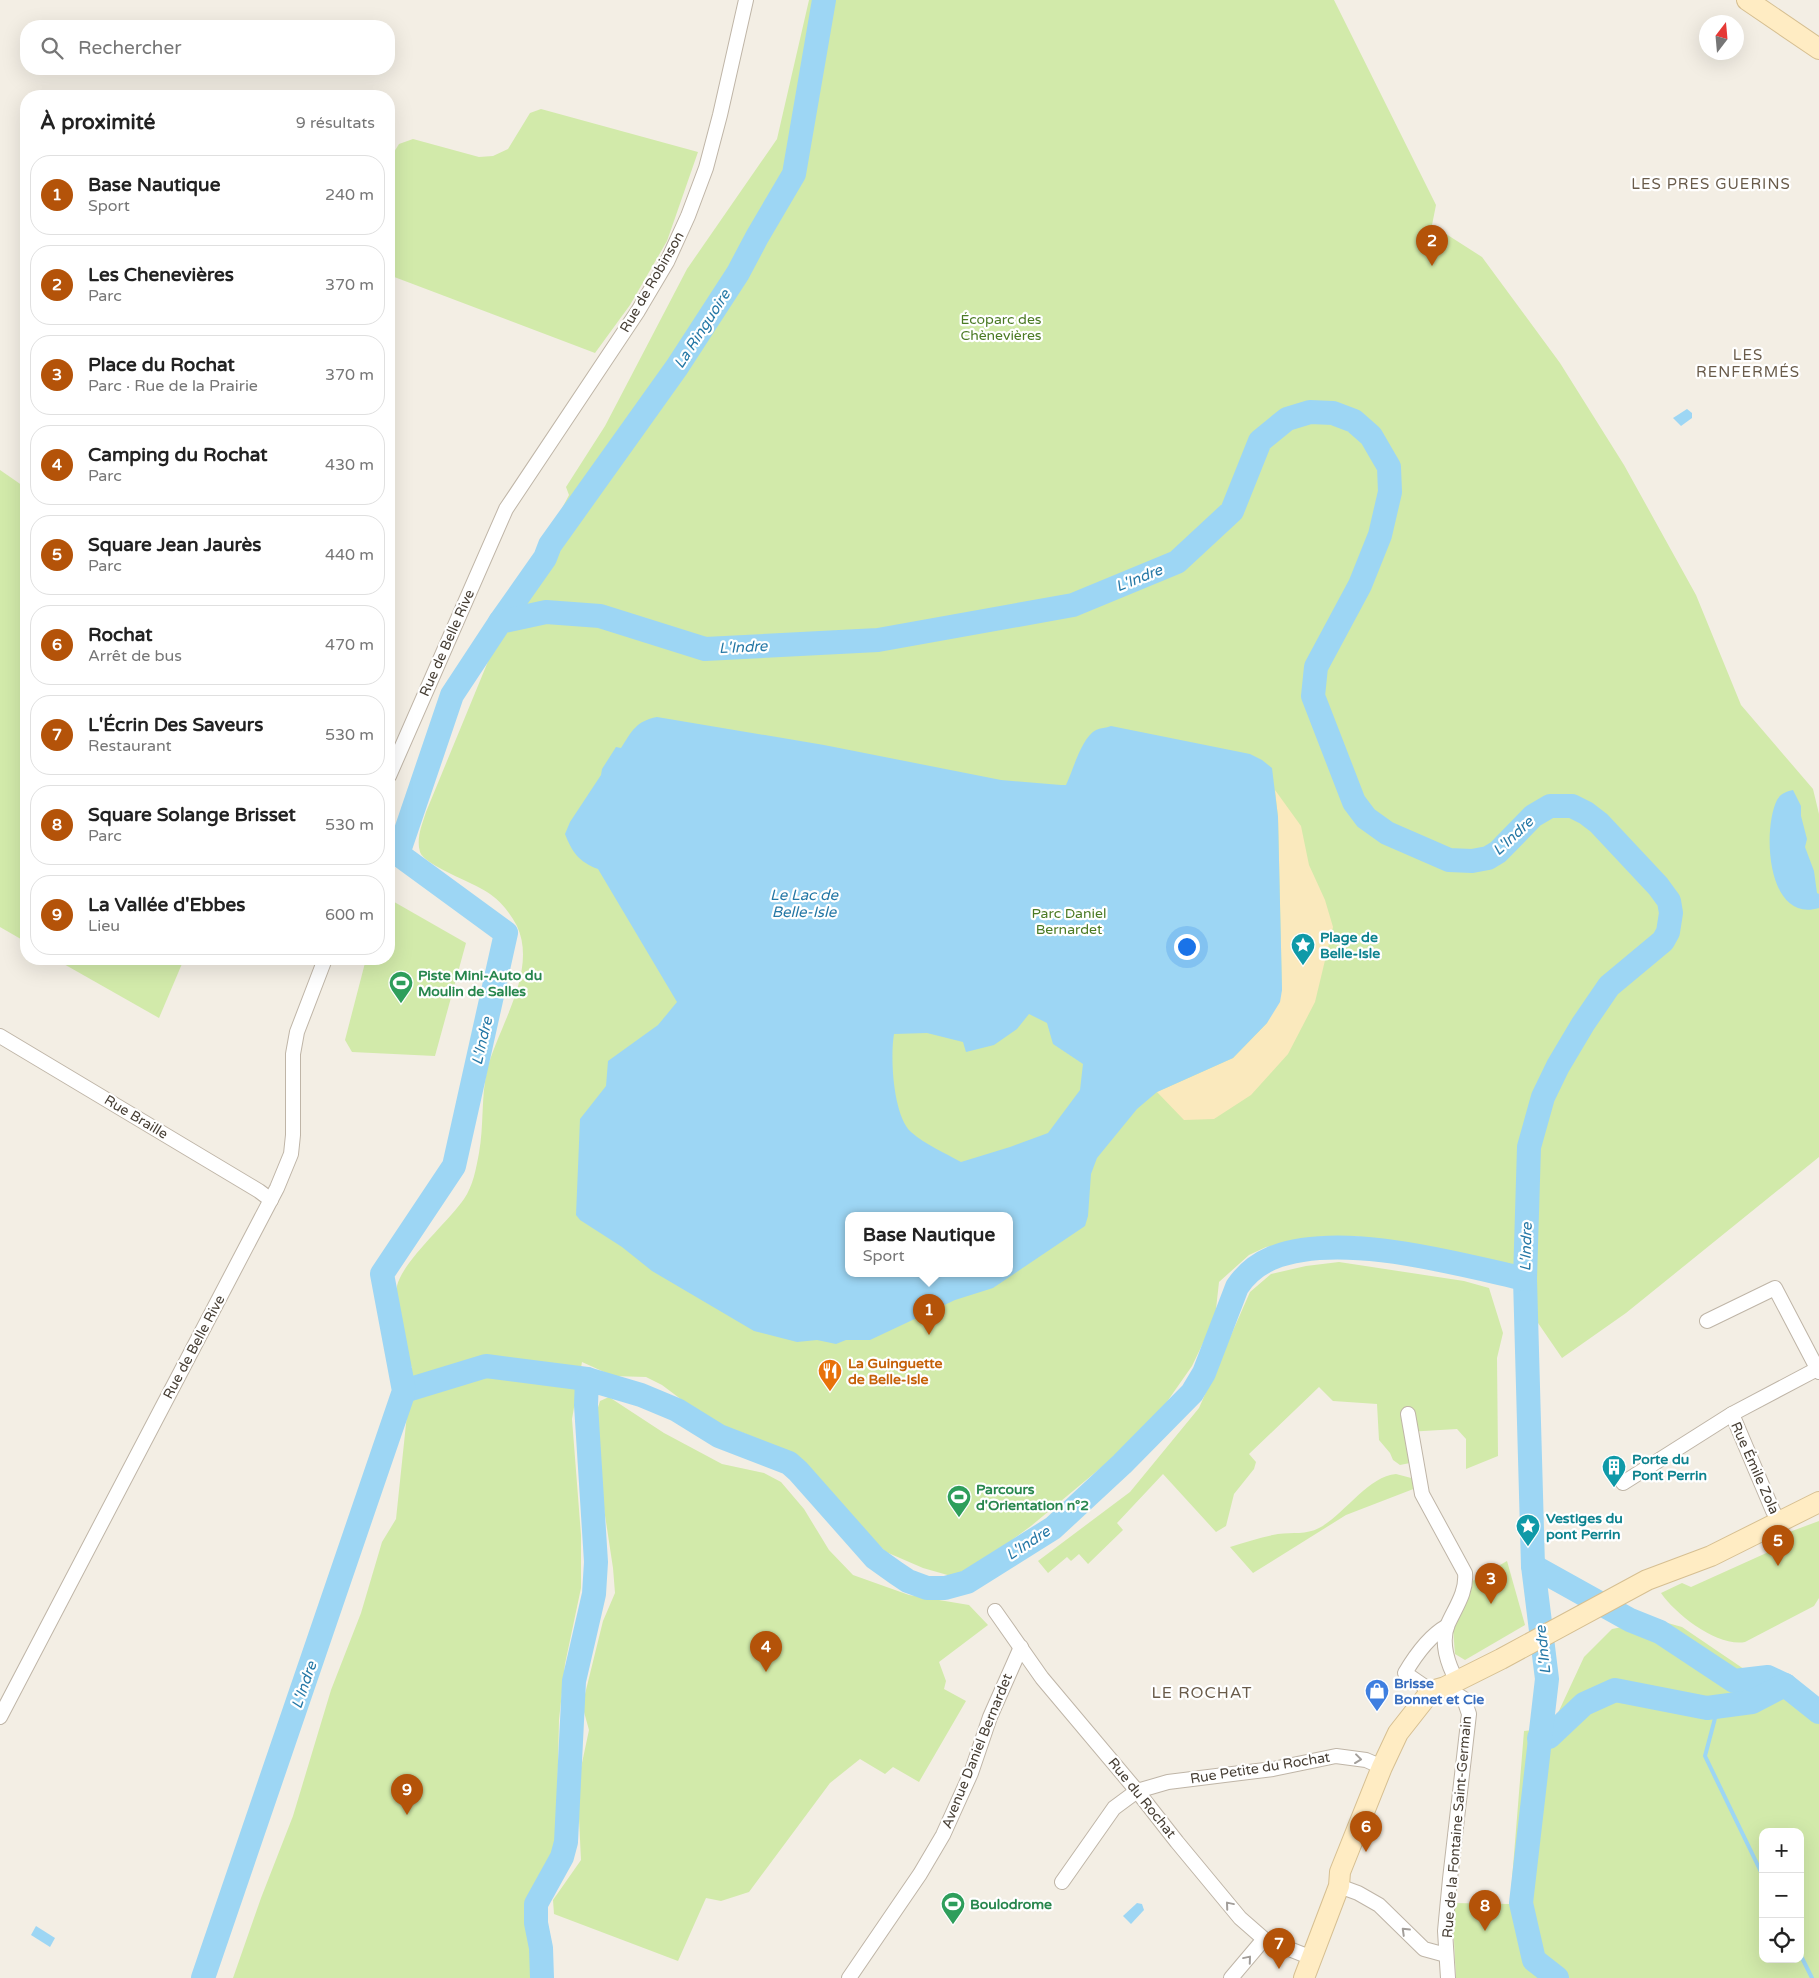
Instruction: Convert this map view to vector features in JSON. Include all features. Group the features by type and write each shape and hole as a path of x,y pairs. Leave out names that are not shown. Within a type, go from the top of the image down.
{"main road":[{"path":"1747,0 1819,49"},
{"path":"1304,1978 1339,1886 1340,1872 1382,1767 1398,1733 1444,1686 1547,1634 1647,1580 1711,1556 1819,1502"},
{"path":"1339,1886 1350,1877 1392,1768 1408,1737 1432,1708 1444,1686"}],"street":[{"name":"Rue de Robinson","path":"506,509 638,311 667,262 688,216 706,168 723,105 746,0"},
{"name":"Rue de Belle Rive","path":"395,762 506,509"},
{"name":"Rue de Belle Rive","path":"0,1717 271,1200 291,1154 293,1135 293,1054 297,1032 323,965"},
{"name":"Rue Braille","path":"0,1036 271,1200"},
{"path":"1623,1484 1732,1414 1818,1370 1775,1288 1706,1321"},
{"path":"1408,1414 1422,1494 1465,1573 1466,1579 1460,1601 1447,1626 1445,1646 1451,1671 1444,1686"},
{"name":"Rue Émile Zola","path":"1732,1414 1772,1511 1779,1521"},
{"name":"Rue du Rochat","path":"996,1611 1042,1678 1240,1918 1264,1939 1312,1958"},
{"name":"Rue de la Fontaine Saint-Germain","path":"1447,1626 1436,1632 1411,1662 1405,1673 1444,1686 1464,1699 1469,1714 1450,1880 1446,1931 1448,1978"},
{"name":"Avenue Daniel Bernardet","path":"849,1978 920,1874 943,1835 971,1773 990,1717 1020,1647"},
{"name":"Rue Petite du Rochat","path":"1137,1791 1168,1782 1273,1769 1336,1756 1366,1760 1382,1767"},
{"path":"1062,1882 1114,1808 1137,1791"},
{"path":"1339,1886 1358,1893 1379,1905 1424,1949 1446,1955"},
{"path":"1231,1978 1264,1939"}],"green space":[{"path":"809,0 1334,0 1436,205 1432,225 1482,257 1560,363 1624,465 1696,595 1741,705 1813,789 1819,814 1819,1157 1626,1313 1562,1358 1497,1263 1488,1266 1453,1262 1357,1236 1324,1236 1266,1247 1249,1255 1219,1282 1215,1318 1192,1366 1164,1406 1127,1446 1031,1526 990,1556 966,1570 951,1576 923,1568 886,1552 855,1522 822,1483 796,1457 746,1434 710,1421 662,1385 646,1377 613,1376 582,1362 572,1419 581,1535 581,1588 565,1664 559,1720 556,1855 539,1881 529,1909 538,1947 534,1978 233,1978 261,1898 293,1816 331,1690 361,1613 382,1542 396,1519 412,1367 401,1356 399,1347 396,1303 397,1286 407,1265 457,1208 472,1183 481,1143 487,1070 520,980 523,961 522,943 517,926 508,912 496,899 481,888 440,868 423,857 419,847 421,827 496,642 507,631 508,612 569,495 566,487 605,426 687,269 777,139"},
{"path":"541,109 698,152 667,241 630,305 595,353 395,277 395,150 399,144 413,139 479,157 493,156 508,149 530,113"},
{"path":"0,470 20,484 20,939 0,927"},
{"name":"Piste Mini-Auto du Moulin de Salles","path":"395,902 466,943 435,1056 352,1052 345,1040 364,965 395,965"},
{"path":"66,965 181,965 159,1018"},
{"path":"1339,1262 1464,1281 1489,1288 1503,1333 1497,1358 1498,1456 1466,1469 1466,1439 1457,1429 1407,1432 1410,1463 1400,1465 1393,1460 1390,1453 1379,1440 1377,1404 1333,1401 1319,1387 1249,1454 1256,1462 1254,1469 1234,1494 1226,1526 1216,1532 1163,1474 1117,1523 1123,1530 1088,1564 1079,1554 1071,1561 1067,1557 1048,1573 1038,1561 1130,1492 1199,1408 1250,1292 1271,1274 1306,1266"},
{"path":"609,1397 664,1433 722,1464 764,1473 781,1482 804,1509 829,1550 853,1575 909,1595 969,1605 988,1625 939,1662 946,1681 944,1689 966,1701 919,1782 893,1767 885,1774 860,1759 830,1783 749,1892 721,1901 706,1898 678,1961 554,1914 553,1900 581,1860 579,1819 575,1796 589,1730 584,1712 584,1698 603,1621 615,1593 596,1456 596,1414 600,1401"},
{"path":"1396,1474 1415,1479 1416,1488 1346,1515 1253,1573 1230,1547 1272,1535 1304,1532 1319,1528 1376,1481"},
{"path":"1819,1521 1819,1598 1814,1606 1745,1642 1723,1640 1698,1628 1677,1611 1661,1593 1682,1583 1691,1587 1773,1550 1773,1538"},
{"path":"1507,1561 1525,1625 1465,1660 1455,1654 1453,1629 1469,1583"},
{"path":"1657,1620 1682,1627 1819,1720 1819,1978 1456,1978 1452,1903 1510,1904 1524,1731 1551,1728 1584,1657 1612,1629"}],"sand":[{"name":"Plage de Belle-Isle","path":"1275,790 1301,826 1309,865 1325,900 1333,927 1315,1002 1288,1054 1251,1095 1214,1119 1184,1120 1157,1092 1233,1058 1267,1023 1282,990 1278,817"}],"water":[{"path":"1687,409 1692,413 1692,418 1681,426 1673,418"},
{"name":"Le Lac de Belle-Isle","path":"657,717 824,745 1001,780 1061,785 1066,785 1078,755 1091,734 1098,729 1111,726 1250,754 1272,768 1278,817 1282,990 1280,1002 1267,1023 1233,1058 1157,1092 1137,1109 1097,1158 1091,1174 1088,1216 1085,1226 1013,1275 1013,1212 845,1212 845,1277 1009,1277 993,1288 955,1300 870,1340 846,1340 836,1344 817,1340 797,1342 754,1331 652,1271 622,1247 580,1220 576,1215 580,1119 606,1086 608,1061 658,1025 677,1002 598,869 577,856 565,834 570,822 601,775 602,769 616,747 621,748 635,728 644,721","holes":["1029,1014 1047,1023 1053,1044 1083,1064 1080,1090 1048,1133 961,1162 929,1145 911,1132 900,1113 894,1085 892,1057 894,1034 927,1033 963,1042 966,1052 994,1045 1017,1029"]},
{"path":"1793,790 1801,806 1801,816 1807,839 1805,847 1814,871 1817,893 1819,894 1819,908 1802,909 1788,902 1779,889 1773,871 1770,852 1772,814 1778,798 1784,793"},
{"path":"1137,1903 1142,1904 1144,1910 1131,1924 1123,1916"},
{"path":"36,1926 55,1938 50,1947 31,1935"}],"waterway":[{"name":"La Ringuoire","path":"500,622 545,558 550,545 677,367 738,273 794,174 824,0"},
{"name":"L'Indre","path":"203,1978 404,1391 382,1274 454,1166 506,933 398,854 452,695 500,622 546,612 600,616 705,649 878,640 1073,605 1177,562 1232,511 1260,441 1287,419 1310,412 1333,413 1354,421 1371,436 1389,467 1390,492 1380,535 1360,585 1316,667 1313,696 1354,802 1366,818 1387,833 1449,860 1472,861 1488,858 1498,852 1533,816 1550,806 1572,806 1586,813 1599,823 1658,886 1669,901 1671,913 1668,932 1663,941 1609,986 1583,1024 1558,1066 1543,1097 1529,1147 1525,1279 1533,1566 1547,1679 1521,1903 1534,1960 1557,1978"},
{"name":"L'Indre","path":"542,1978 541,1948 536,1923 536,1904 562,1857 566,1842 574,1681 594,1594 596,1562 586,1405 587,1379 641,1395 677,1410 719,1436 789,1463 875,1558 908,1581 927,1588 945,1588 967,1582 1053,1528 1122,1464 1192,1393 1204,1373 1237,1287 1252,1270 1267,1260 1299,1250 1330,1248 1363,1249 1432,1258 1525,1279"},
{"name":"L'Indre","path":"404,1391 486,1366 587,1379"},
{"path":"1533,1566 1630,1620 1660,1632 1734,1681 1768,1677 1785,1685 1819,1712"},
{"path":"1539,1738 1549,1737 1584,1704 1615,1690 1707,1708 1752,1702 1785,1685"},
{"path":"1718,1707 1705,1756 1762,1873"},
{"path":"1804,1962 1812,1978"}],"place":[{"name":"Les Chenevières","path":"1432,266"},
{"name":"Plage de Belle-Isle","path":"1303,966"},
{"name":"Piste Mini-Auto du Moulin de Salles","path":"401,1004"},
{"name":"Base Nautique","path":"929,1335"},
{"name":"La Guinguette de Belle-Isle","path":"830,1392"},
{"name":"Porte du Pont Perrin","path":"1614,1488"},
{"name":"Parcours d'Orientation n°2","path":"959,1518"},
{"name":"Vestiges du pont Perrin","path":"1528,1547"},
{"name":"Square Jean Jaurès","path":"1778,1566"},
{"name":"Place du Rochat","path":"1491,1604"},
{"name":"Camping du Rochat","path":"766,1672"},
{"name":"Brisse Bonnet et Cie","path":"1377,1712"},
{"name":"La Vallée d'Ebbes","path":"407,1815"},
{"name":"Rochat","path":"1366,1852"},
{"name":"Boulodrome","path":"953,1925"},
{"name":"Square Solange Brisset","path":"1485,1931"},
{"name":"L'Écrin Des Saveurs","path":"1279,1969"}],"district":[{"name":"LES PRES GUERINS","path":"1711,184"},
{"name":"LES RENFERMÉS","path":"1748,364"},
{"name":"LE ROCHAT","path":"1202,1693"}],"park label":[{"name":"Écoparc des Chènevières","path":"1001,328"},
{"name":"Parc Daniel Bernardet","path":"1069,922"}]}
